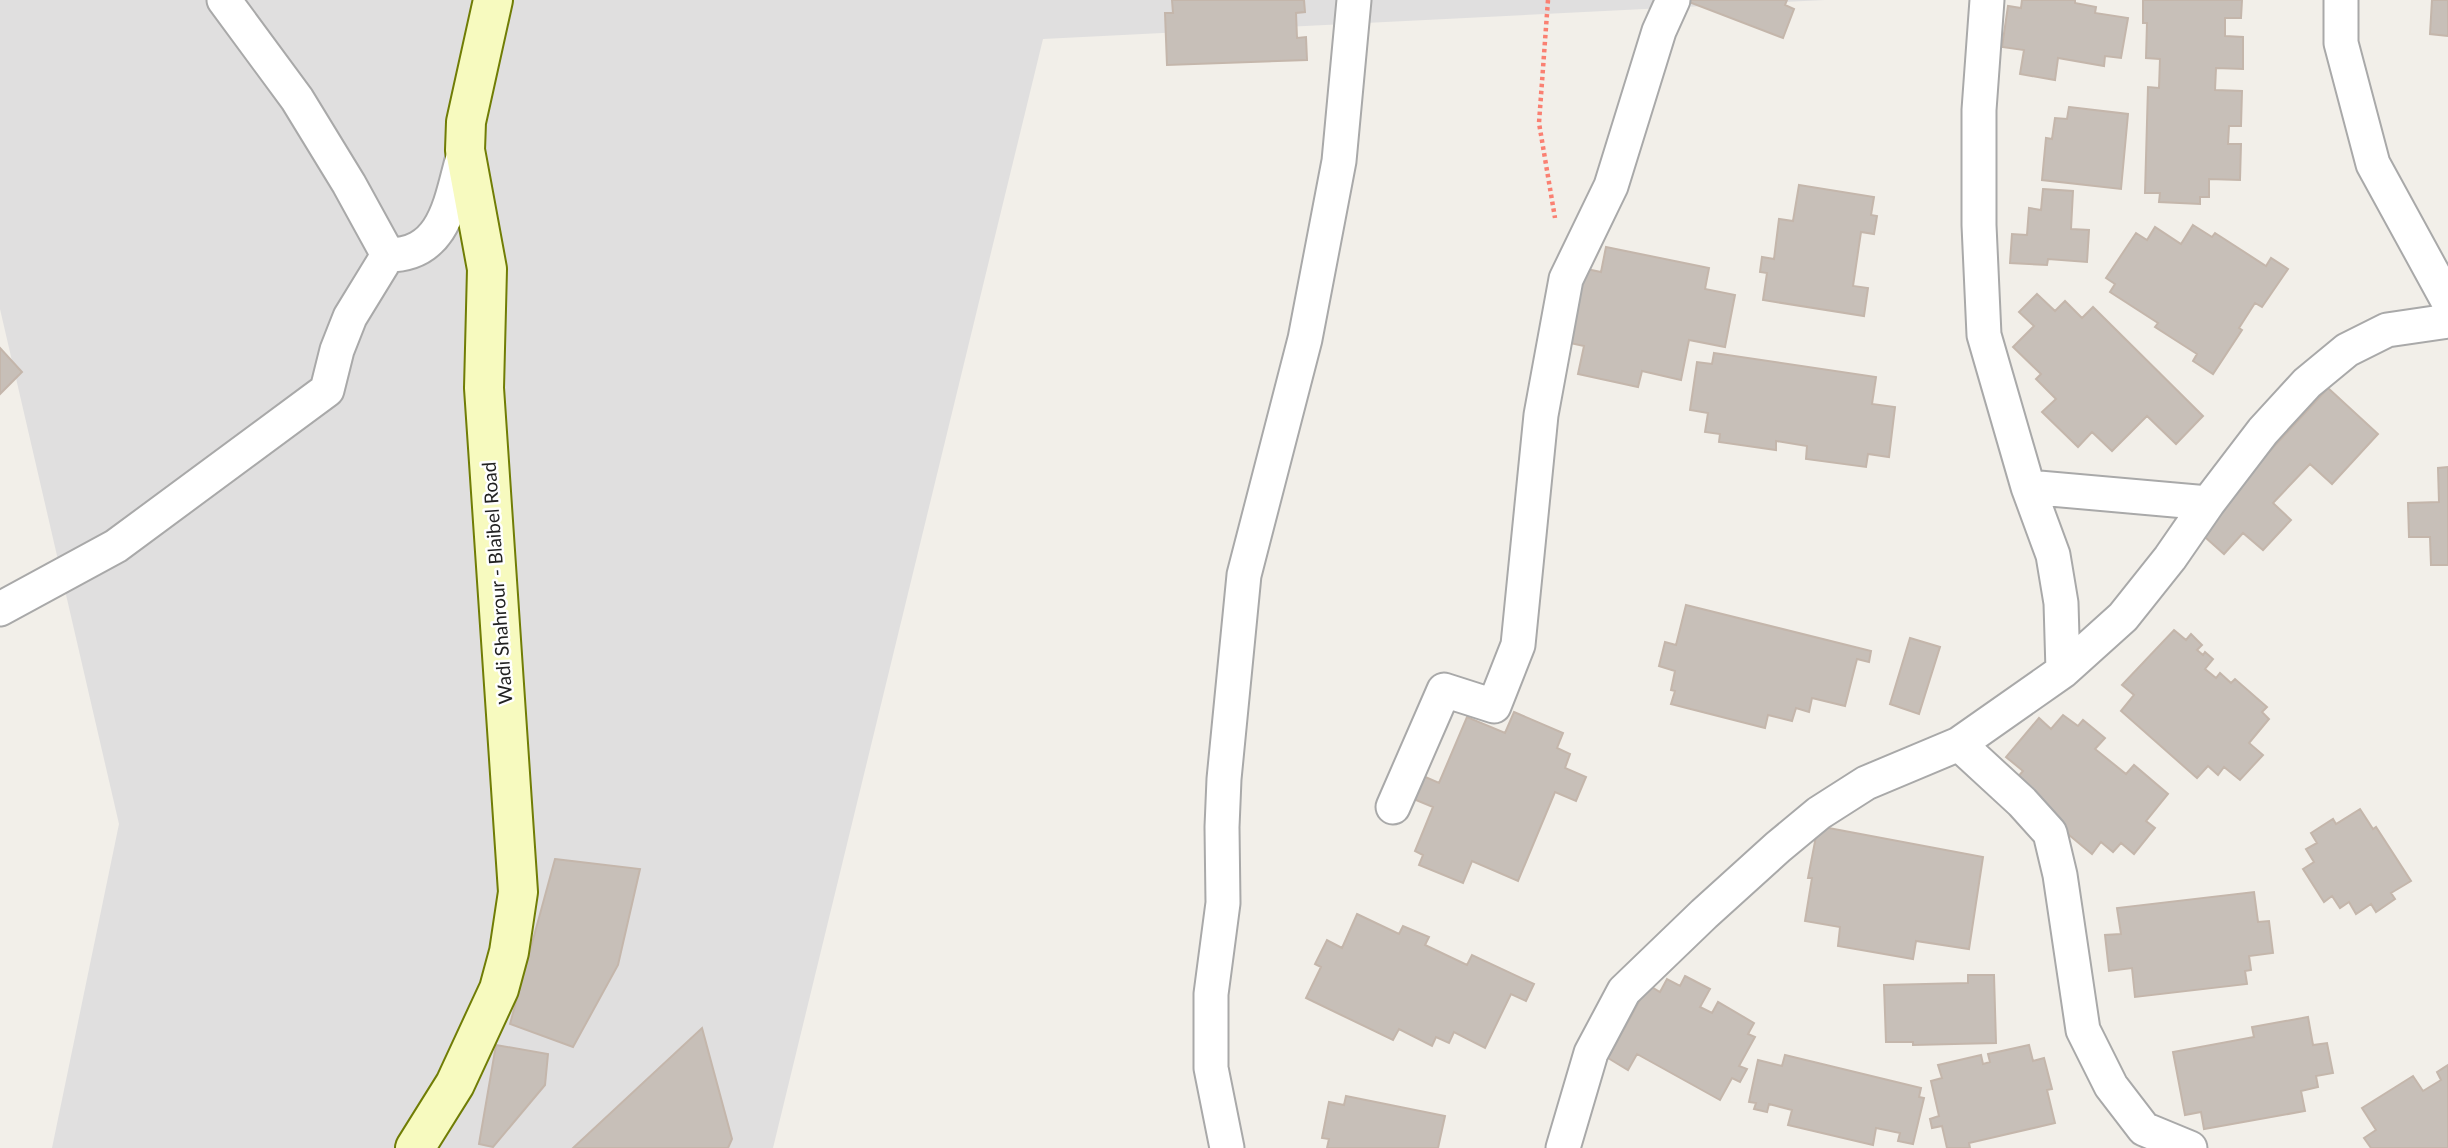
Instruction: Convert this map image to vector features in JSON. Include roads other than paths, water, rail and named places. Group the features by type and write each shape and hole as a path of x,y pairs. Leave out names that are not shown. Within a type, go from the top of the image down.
{"street":[{"path":"224,0 297,99 349,184 388,256"},
{"name":"Wadi Shahrour - Blaibel Road","path":"415,1148 455,1084 499,989 509,952 518,892 484,388 487,269 465,150 466,122 493,0"},
{"path":"1227,1148 1212,1068 1211,993 1223,902 1224,779 1244,575 1299,365 1313,298 1339,161 1354,0"},
{"path":"1393,807 1444,690 1494,706 1518,645 1541,415 1566,279 1611,186 1659,31 1673,0"},
{"path":"1987,0 1979,110 1979,225 1984,335 2028,487 2053,555 2061,603 2063,671"},
{"path":"2341,0 2341,43 2373,164 2448,301"},
{"path":"388,256 405,255 427,243 438,231 446,218 465,150"},
{"path":"0,609 116,546 327,390 337,350 350,317 388,256"},
{"path":"1563,1148 1591,1053 1624,991 1778,847 1819,813 1866,783 1959,744 2063,671 2123,617 2263,431 2307,383 2347,350 2387,330 2448,321"},
{"path":"2028,487 2208,503"},
{"path":"1959,744 2022,802 2050,833 2060,875 2083,1030 2111,1086 2144,1129 2190,1148"}]}
